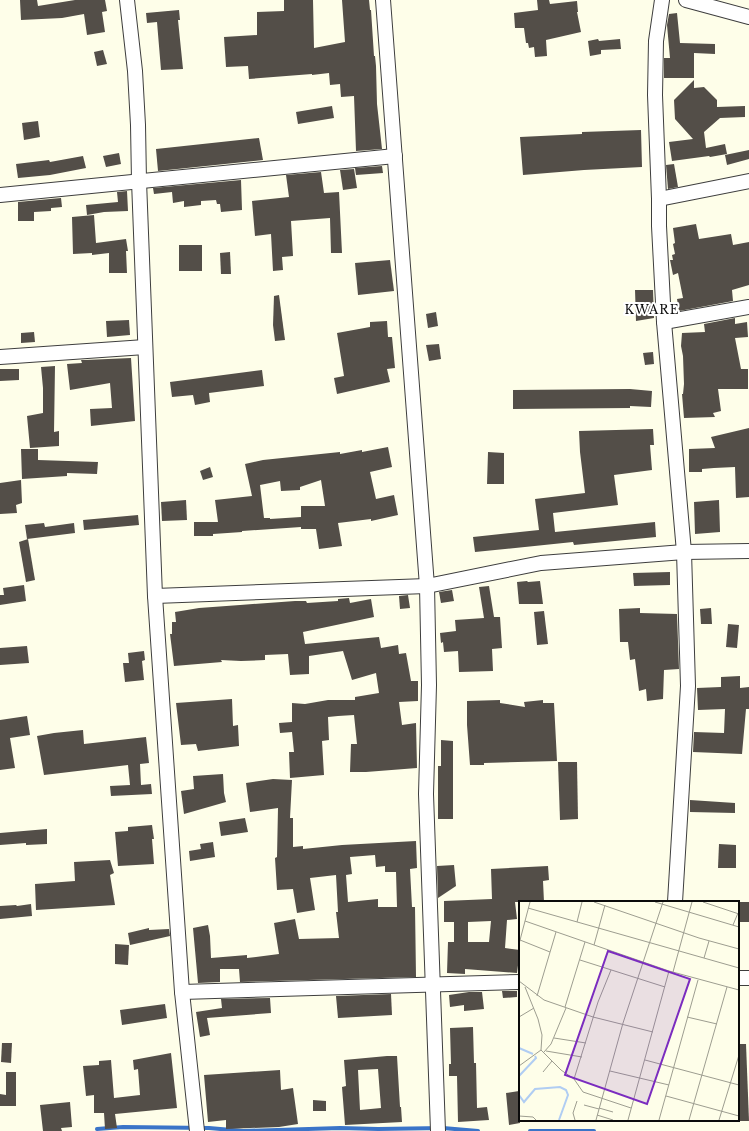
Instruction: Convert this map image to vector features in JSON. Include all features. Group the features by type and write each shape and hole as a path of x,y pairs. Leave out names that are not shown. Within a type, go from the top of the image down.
{"street":[{"path":"127,0 135,71 138,125 155,596 182,992 198,1131"},
{"path":"383,0 427,586 429,685 426,794 438,1131"},
{"path":"662,0 656,41 655,95 659,226 664,322 684,552 688,686 676,901"},
{"path":"686,0 749,17"},
{"path":"0,195 395,156"},
{"path":"659,199 749,180"},
{"path":"664,322 749,307"},
{"path":"0,357 145,348"},
{"path":"155,596 427,586 541,563 684,552 749,551"},
{"path":"182,992 519,982"}],"building":[{"path":"20,0 37,0 38,6 75,0 105,0 107,11 102,12 105,32 87,35 84,14 62,18 21,20"},
{"path":"284,0 313,0 314,48 345,42 342,0 369,0 376,66 377,104 382,149 356,151 354,96 341,97 340,84 330,85 329,73 249,79 248,66 226,67 224,37 257,35 257,12 284,11"},
{"path":"537,0 549,0 550,4 577,1 577,12 581,32 546,40 547,56 535,57 534,47 529,48 528,43 526,43 524,28 515,28 514,13 538,10"},
{"path":"179,10 180,20 178,20 183,69 161,70 157,22 147,23 146,13"},
{"path":"677,13 680,43 715,44 715,54 694,53 694,78 664,78 664,58 670,58 667,25 669,14"},
{"path":"598,39 599,41 620,39 621,49 601,50 601,54 590,56 588,41"},
{"path":"103,50 107,64 97,66 94,52"},
{"path":"694,80 694,88 704,87 717,100 717,107 745,106 745,117 720,118 704,132 706,148 725,144 727,154 672,161 669,142 693,139 675,119 674,100"},
{"path":"332,106 334,118 298,124 296,112"},
{"path":"38,121 40,137 24,140 22,123"},
{"path":"641,130 642,167 523,175 520,137 582,134 582,132"},
{"path":"259,138 263,160 158,171 156,149"},
{"path":"749,150 749,159 727,165 725,155"},
{"path":"119,153 121,164 106,167 103,156"},
{"path":"83,156 86,168 50,175 18,178 16,164 49,160 50,162"},
{"path":"674,164 678,187 668,189 666,165"},
{"path":"382,166 383,173 356,175 355,168"},
{"path":"354,169 357,188 343,190 340,170"},
{"path":"321,172 324,193 339,192 342,253 331,253 330,218 291,221 293,256 282,257 283,270 273,271 271,234 255,236 252,201 289,197 286,175"},
{"path":"241,180 242,210 221,212 220,204 217,204 216,200 201,201 201,205 184,207 184,201 173,203 172,192 154,194 153,188"},
{"path":"127,191 128,211 104,212 87,215 86,205 118,202 117,192"},
{"path":"61,198 62,207 51,208 51,211 34,212 34,221 18,221 18,202"},
{"path":"94,215 96,243 126,239 128,251 126,251 127,273 109,273 109,253 92,255 92,253 73,254 72,217"},
{"path":"696,224 699,239 731,234 733,245 749,242 749,285 732,290 733,301 679,311 677,299 683,298 678,273 673,275 670,260 673,260 672,255 675,254 673,244 675,243 673,228"},
{"path":"179,245 202,245 202,271 179,271"},
{"path":"230,252 231,274 221,274 220,253"},
{"path":"390,260 394,291 358,295 355,263"},
{"path":"635,290 653,290 654,318 636,321"},
{"path":"279,295 285,340 275,341 273,325 274,296"},
{"path":"436,312 438,326 428,328 426,314"},
{"path":"735,318 735,324 747,322 748,337 735,338 741,369 748,369 748,389 718,389 721,411 713,413 715,417 684,418 682,394 684,384 683,356 681,346 682,333 705,332 704,324"},
{"path":"129,320 130,335 107,337 106,321"},
{"path":"387,321 388,337 392,337 395,368 387,369 390,382 337,394 334,378 344,376 337,333 370,327 370,322"},
{"path":"34,332 35,342 21,343 21,333"},
{"path":"439,344 441,359 429,361 426,345"},
{"path":"653,352 654,364 645,365 643,353"},
{"path":"131,358 135,421 91,426 90,409 112,408 110,383 70,390 67,364 82,363 81,360"},
{"path":"55,366 54,432 59,431 59,446 30,448 27,416 43,413 41,367"},
{"path":"0,369 19,369 19,380 0,381"},
{"path":"262,370 264,386 209,393 210,402 195,405 193,395 172,397 170,382"},
{"path":"630,389 652,391 651,407 630,406 630,408 513,409 513,390"},
{"path":"749,428 749,497 736,498 735,467 702,469 702,472 689,472 689,449 715,448 711,437"},
{"path":"653,429 654,445 650,445 652,470 614,475 618,505 553,513 555,532 655,522 656,537 574,545 573,542 475,552 473,537 539,530 535,499 585,493 579,431"},
{"path":"388,447 392,467 370,472 376,499 394,495 398,515 371,521 371,519 338,523 342,546 319,549 316,529 301,529 301,527 242,531 213,534 213,536 194,536 194,522 218,522 215,500 252,496 245,464 263,460 340,452 340,454 362,450 362,452","holes":["321,480 325,506 301,506 301,517 264,518 260,485 280,481 281,491 300,490 300,487"]},
{"path":"21,449 38,449 38,460 98,462 97,474 67,473 67,476 22,479"},
{"path":"488,452 504,453 504,484 487,484"},
{"path":"210,467 213,477 203,480 200,471"},
{"path":"21,480 22,503 16,505 17,513 0,514 0,483"},
{"path":"186,500 187,520 162,521 161,502"},
{"path":"719,500 720,532 695,534 694,502"},
{"path":"138,515 139,525 84,530 83,520"},
{"path":"44,523 45,527 74,523 75,533 27,539 25,525"},
{"path":"28,539 35,580 26,582 19,542"},
{"path":"670,572 670,585 634,586 633,573"},
{"path":"540,581 543,604 519,604 517,582"},
{"path":"24,585 26,601 0,605 0,595 4,595 3,588"},
{"path":"489,586 494,617 500,617 502,648 492,649 493,671 459,672 458,651 444,652 440,633 456,631 455,620 484,618 479,587"},
{"path":"452,590 454,601 441,603 439,592"},
{"path":"408,595 410,608 400,609 399,596"},
{"path":"349,598 350,603 371,599 374,617 303,632 305,644 379,637 381,648 398,645 399,654 406,653 411,681 418,681 418,701 399,702 402,725 416,723 417,768 350,772 351,744 357,744 354,715 338,716 328,717 329,740 322,741 324,775 290,778 289,752 294,752 292,732 280,733 279,723 292,722 292,703 305,704 328,700 355,700 355,697 379,693 376,673 352,680 343,651 309,656 309,674 290,675 288,654 265,655 265,660 221,660 222,662 174,666 170,634 172,634 172,622 176,622 175,612 199,608 295,601 306,601 307,603 338,601 338,599"},
{"path":"640,608 640,613 677,614 679,669 664,670 663,699 647,701 646,689 639,691 635,659 630,660 628,642 620,642 619,609"},
{"path":"711,608 712,624 701,624 700,609"},
{"path":"544,611 548,644 537,645 534,612"},
{"path":"728,624 739,625 737,648 726,647"},
{"path":"27,646 29,663 0,665 0,648"},
{"path":"144,651 145,660 142,661 144,680 125,682 123,663 129,663 128,653"},
{"path":"740,676 740,688 749,687 749,709 746,709 742,754 693,752 694,732 724,733 725,709 698,710 697,688 721,687 721,677"},
{"path":"232,699 233,726 238,725 239,746 198,751 196,744 181,745 176,703"},
{"path":"500,700 500,703 525,707 524,702 543,700 543,703 554,703 557,761 484,763 484,765 470,765 467,701"},
{"path":"27,716 30,735 10,738 15,768 0,770 0,720"},
{"path":"83,730 84,744 146,737 149,763 140,764 141,785 151,784 152,794 111,796 110,786 130,785 128,765 44,775 37,736"},
{"path":"441,740 453,741 453,819 438,819 438,766 441,766"},
{"path":"558,762 577,762 578,819 560,820"},
{"path":"223,774 226,802 184,814 181,791 194,789 193,776"},
{"path":"273,779 292,780 290,818 293,818 293,847 303,846 303,849 342,845 416,841 417,868 410,869 412,907 415,907 416,977 240,982 239,969 220,969 220,982 198,983 193,928 208,925 211,958 247,955 247,958 279,954 274,923 295,919 299,939 339,938 336,912 338,912 336,875 310,878 315,910 297,913 293,889 277,890 275,858 277,857 278,808 250,812 246,783","holes":["375,855 376,867 385,866 385,872 396,872 397,907 378,907 378,899 348,902 346,875 352,874 350,857"]},
{"path":"690,800 735,803 735,813 690,812"},
{"path":"245,818 248,832 221,836 219,822"},
{"path":"152,825 154,839 152,839 154,864 118,866 115,832 128,831 128,827"},
{"path":"47,829 47,844 26,845 26,843 0,845 0,833"},
{"path":"213,842 215,857 190,861 189,851 201,849 200,844"},
{"path":"719,844 736,845 736,868 718,868"},
{"path":"110,860 114,873 110,875 115,905 36,910 35,884 75,881 74,862"},
{"path":"454,865 456,886 438,898 437,866"},
{"path":"548,866 549,880 543,881 544,901 515,902 517,919 507,920 505,948 519,950 517,973 465,969 465,974 447,973 448,942 454,942 454,922 444,922 444,901 492,899 491,869","holes":["491,921 489,942 468,942 468,922"]},
{"path":"739,902 749,902 749,922 739,922"},
{"path":"31,904 32,916 0,919 0,906"},
{"path":"149,928 149,930 169,929 170,936 130,945 128,933"},
{"path":"115,944 129,945 128,965 115,964"},
{"path":"502,991 517,991 517,997 503,998"},
{"path":"482,992 484,1009 464,1011 464,1005 450,1007 449,995"},
{"path":"391,994 392,1015 338,1018 336,996"},
{"path":"270,998 271,1013 207,1018 210,1035 200,1037 196,1012 222,1008 221,999"},
{"path":"165,1004 167,1018 122,1025 120,1010"},
{"path":"473,1027 474,1063 476,1063 477,1108 487,1107 489,1120 458,1122 457,1076 449,1076 449,1064 451,1064 450,1028"},
{"path":"2,1043 12,1043 11,1063 1,1062"},
{"path":"739,1044 746,1044 749,1121 739,1121"},
{"path":"171,1053 177,1108 115,1114 117,1128 105,1129 104,1113 94,1113 94,1095 86,1096 83,1066 99,1065 99,1061 111,1060 114,1098 140,1095 138,1069 134,1070 133,1060"},
{"path":"397,1056 402,1122 345,1125 342,1087 346,1086 344,1060","holes":["378,1069 381,1108 360,1110 358,1070"]},
{"path":"280,1070 281,1090 293,1088 298,1124 279,1127 226,1129 226,1120 208,1122 204,1075"},
{"path":"6,1072 16,1072 16,1106 0,1106 0,1094 6,1095"},
{"path":"519,1091 520,1123 509,1125 506,1093"},
{"path":"313,1100 326,1101 326,1111 313,1111"},
{"path":"70,1102 72,1127 61,1128 62,1131 43,1131 40,1105"}],"waterway":[{"path":"97,1129 123,1127 209,1128 243,1131 340,1128 443,1128 478,1131"},
{"path":"530,1131 594,1131"}],"district":[{"name":"KWARE","path":"652,310"}]}
